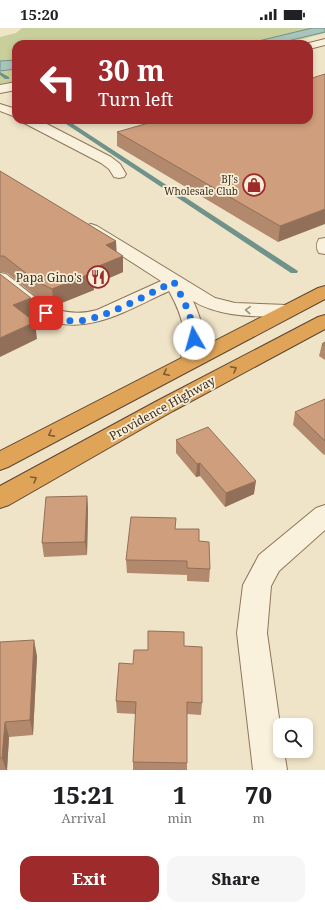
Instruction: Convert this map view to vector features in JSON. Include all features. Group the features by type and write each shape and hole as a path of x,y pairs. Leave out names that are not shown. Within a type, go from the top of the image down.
{"highway":[{"path":"0,461 191,360 325,292"},
{"name":"Providence Highway","path":"0,498 165,406 325,321"}],"street":[{"path":"313,45 325,42"},
{"path":"0,89 12,87"},
{"path":"1,107 12,111"},
{"path":"37,124 106,160 115,167 119,174"},
{"path":"78,221 197,296 222,306 249,310 287,311"},
{"path":"325,243 325,249"},
{"path":"0,278 46,313 57,318 73,321 93,319 174,282"},
{"path":"174,282 189,312 193,326 194,339 191,360"},
{"path":"270,770 252,633 257,585 269,563 325,515"}],"green space":[{"path":"22,28 325,28 325,33 299,40 12,40 12,64 0,65 0,37 16,33"},
{"path":"12,70 12,82 0,84 0,71"}],"water":[{"path":"312,28 325,28 325,32 292,40 262,40"},
{"path":"12,60 12,70 0,71 0,61"}],"building":[{"name":"BJ's Wholesale Club","path":"325,74 325,209 280,226 117,132 145,124 313,124 313,78"},
{"path":"0,171 116,241 106,245 123,256 89,270 92,273 52,289 36,281 4,256 0,256"},
{"path":"0,274 31,298 13,305 35,322 0,338"},
{"path":"325,399 325,441 295,412"},
{"path":"208,427 256,481 226,493 200,463 197,464 176,440"},
{"path":"87,496 85,542 42,543 46,497"},
{"path":"131,517 176,518 175,529 199,529 199,541 209,542 210,569 187,568 187,561 126,560"},
{"path":"148,631 184,632 184,646 202,647 202,703 187,702 187,763 133,762 136,702 116,701 119,663 133,664 134,650 148,650"},
{"path":"34,640 30,720 5,722 2,758 0,758 0,642"}],"waterway":[{"path":"0,73 7,78"},
{"path":"69,124 294,271"}],"place":[{"name":"BJ's Wholesale Club","path":"254,185"},
{"name":"Papa Gino's","path":"98,277"}],"route":[{"path":"46,313 57,318 73,321 93,319 174,282 189,312 193,326 194,339"}]}
